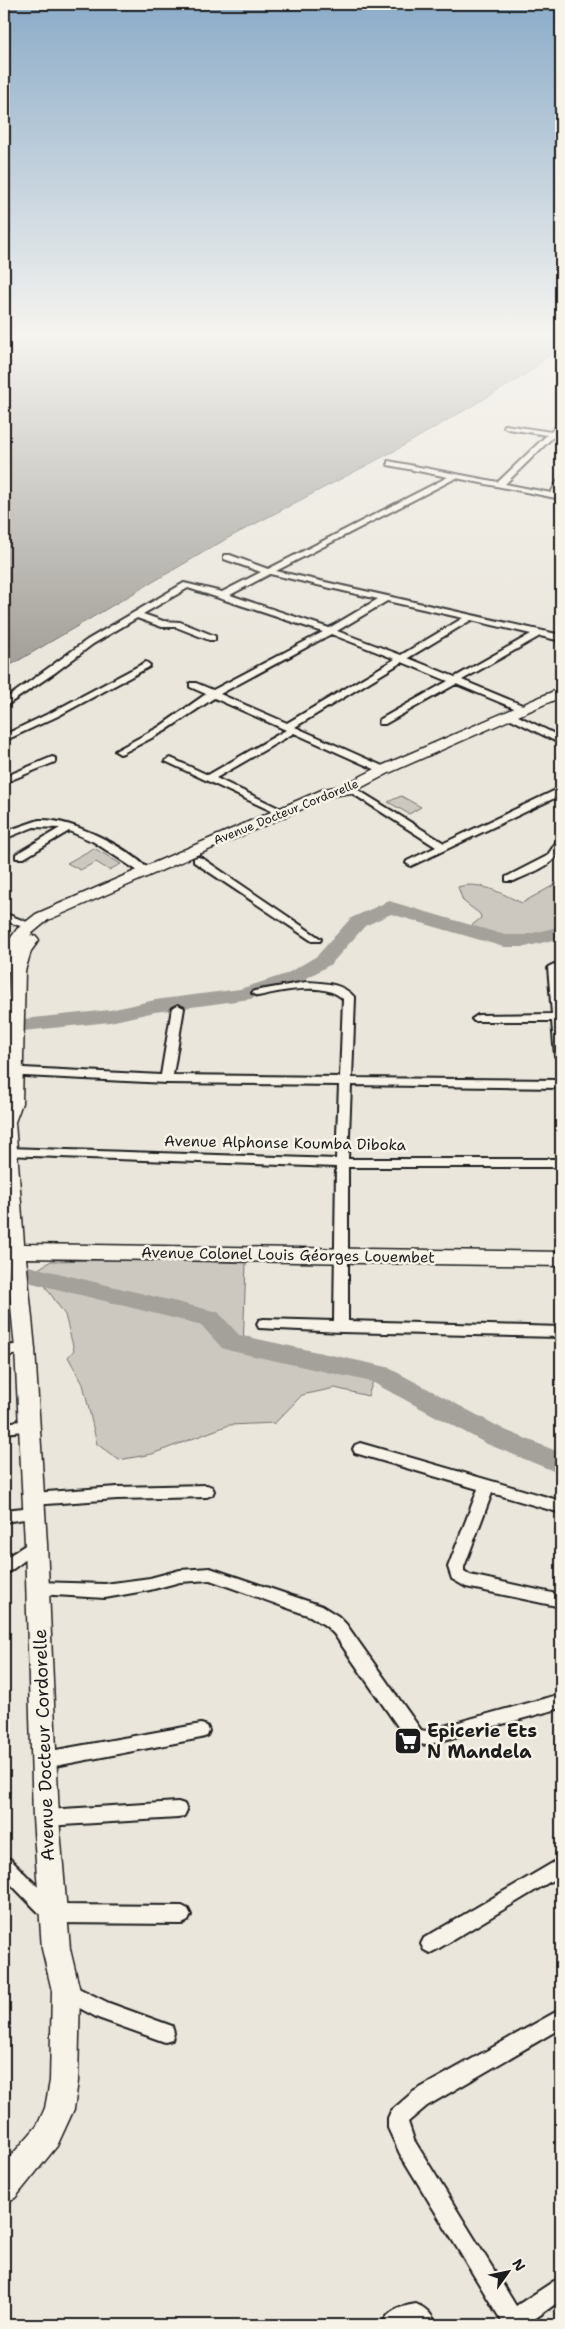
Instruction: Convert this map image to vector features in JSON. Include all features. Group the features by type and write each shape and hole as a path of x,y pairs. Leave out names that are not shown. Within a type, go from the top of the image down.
{"street":[{"path":"499,485 549,442"},
{"path":"391,463 561,497"},
{"path":"223,595 266,571 455,476"},
{"path":"553,496 561,482"},
{"path":"227,557 266,571 561,638"},
{"path":"4,704 54,670 90,642 187,585 223,595 329,632 454,680 517,712 561,741"},
{"path":"120,751 162,730 213,694 329,632 384,599"},
{"path":"138,615 162,624 177,624 212,638"},
{"path":"209,778 468,618"},
{"path":"382,722 539,633"},
{"path":"4,738 55,714 146,665"},
{"path":"193,685 384,770"},
{"name":"Avenue Docteur Cordorelle","path":"4,967 11,948 28,926 71,903 329,792 348,789 384,770 561,692"},
{"path":"4,780 52,760"},
{"path":"170,761 282,812"},
{"path":"17,1284 7,1198 8,1152 5,1125 13,1103 9,1071 15,1024 19,961 28,943 36,935 82,912 338,799 348,789 443,847"},
{"path":"411,862 561,791"},
{"path":"4,836 43,823 68,826 120,853 145,871"},
{"path":"20,856 68,826"},
{"path":"510,879 552,858 561,843"},
{"path":"198,860 316,939"},
{"path":"4,916 28,926"},
{"path":"554,967 561,1056"},
{"path":"258,994 284,988 333,986 346,993 349,1005 342,1163 341,1327"},
{"path":"166,1079 178,1008"},
{"path":"478,1019 559,1017"},
{"path":"9,1071 166,1079 561,1084"},
{"name":"Avenue Alphonse Koumba Diboka","path":"8,1152 342,1163 561,1163"},
{"name":"Avenue Colonel Louis Géorges Louembet","path":"15,1256 341,1256 561,1259"},
{"name":"Avenue Docteur Cordorelle","path":"4,2187 47,2136 59,2109 64,2081 66,1991 56,1949 52,1914 29,1426 14,1350 17,1284"},
{"path":"264,1324 561,1332"},
{"path":"4,1428 29,1426"},
{"path":"360,1449 561,1507"},
{"path":"487,1486 456,1567 457,1574 466,1580 561,1601"},
{"path":"4,1516 32,1506 117,1493 207,1491"},
{"path":"4,1567 36,1544"},
{"path":"37,1588 105,1591 150,1584 180,1576 210,1574 316,1611 332,1621 340,1629 409,1729 417,1737 426,1738 481,1721 561,1701"},
{"path":"45,1760 201,1731"},
{"path":"46,1818 178,1810"},
{"path":"4,1865 52,1914 182,1915"},
{"path":"430,1944 561,1866"},
{"path":"66,1991 105,2011 165,2033"},
{"path":"561,2018 420,2098 398,2118 398,2128 407,2147 514,2323 561,2288"},
{"path":"392,2325 406,2316 416,2314 426,2325"}],"shaded area":[{"path":"4,442 410,442 228,538 4,669"},
{"path":"401,796 421,807 409,814 388,802"},
{"path":"94,848 121,864 109,870 96,862 80,870 67,863"},
{"path":"561,881 561,928 515,936 493,935 471,926 481,918 480,914 463,901 458,887 474,885 483,887 522,903"},
{"path":"148,1259 246,1263 243,1349 316,1362 373,1381 368,1396 335,1388 302,1395 275,1423 229,1425 152,1454 119,1460 97,1444 83,1384 68,1357 74,1350 65,1315 35,1271 51,1261"}],"waterway":[{"path":"4,1027 110,1016 155,1006 243,995 293,978 324,960 358,922 389,907 504,941 525,941 561,932"},
{"path":"4,1268 209,1318 231,1342 378,1374 496,1437 561,1464"}],"place":[{"name":"Epicerie Ets N Mandela","path":"408,1741"}]}
